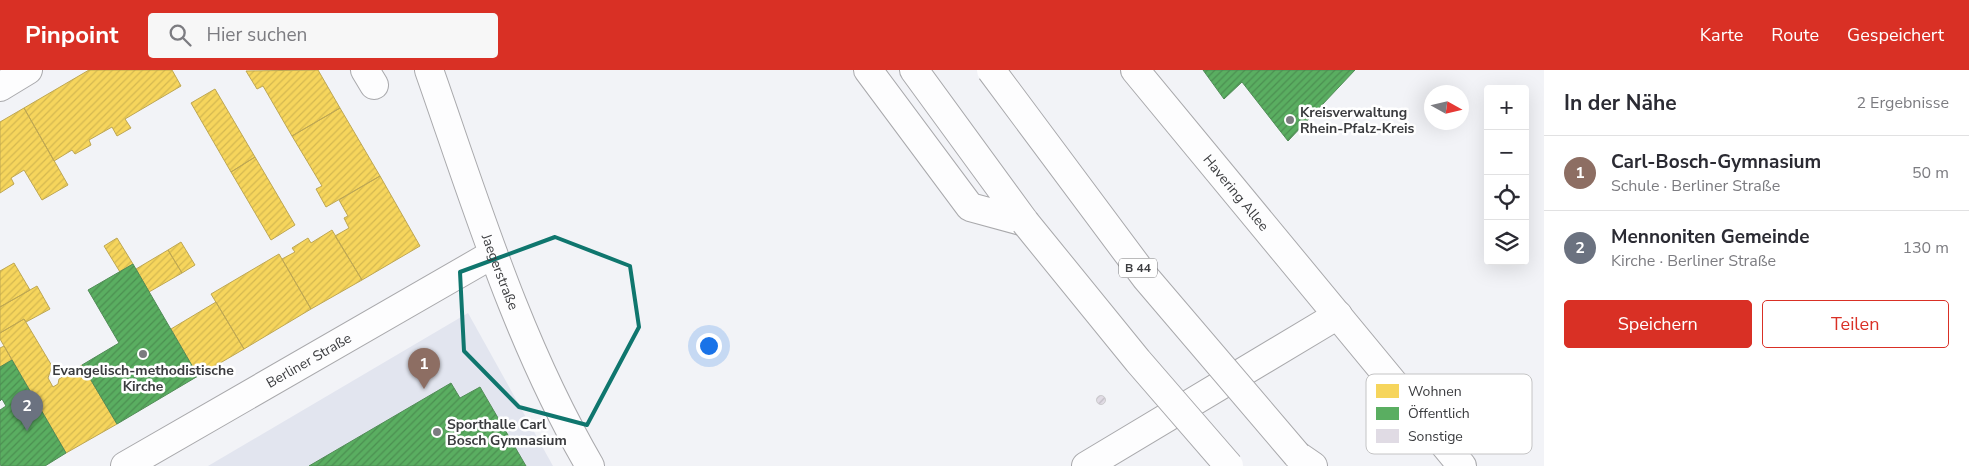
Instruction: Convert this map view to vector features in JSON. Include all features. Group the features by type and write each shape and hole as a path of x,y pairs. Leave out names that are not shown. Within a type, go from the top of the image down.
{"main road":[{"path":"0,87 28,70"},
{"name":"Jaegerstraße","path":"429,70 493,254 548,389 567,427 590,466"},
{"path":"868,70 970,207 1025,222"},
{"path":"914,70 1025,222 1138,361 1229,466"},
{"name":"B 44","path":"991,70 1146,278 1305,462"},
{"name":"Havering Allee","path":"1136,70 1386,374"},
{"name":"Berliner Straße","path":"126,466 493,254"},
{"path":"1086,466 1338,315"},
{"name":"Havering Allee","path":"1452,454 1462,466"}],"highlighted area":[{"path":"555,237 630,266 639,327 587,425 519,407 464,351 460,272"}],"shaded area":[{"path":"468,313 553,466 208,466"}],"building: Wohnen":[{"path":"89,70 172,70 181,86 125,119 131,128 117,136 112,127 89,140 91,145 75,154 72,150 54,161 24,108"},
{"path":"318,70 340,108 292,136 263,86 257,89 246,71"},
{"path":"215,89 255,157 231,172 191,103"},
{"path":"24,108 68,185 42,200 24,170 11,178 14,184 0,193 0,122"},
{"path":"340,108 380,176 326,207 316,189 322,186 292,136"},
{"path":"255,157 295,225 271,240 231,172"},
{"path":"380,176 420,246 362,280 335,236 349,228 344,218 348,216 339,200"},
{"path":"332,230 362,280 311,309 282,259 295,252 292,248 308,238 311,243"},
{"path":"117,238 133,264 120,272 104,246"},
{"path":"181,242 195,265 182,273 168,250"},
{"path":"168,250 182,273 149,292 136,269"},
{"path":"279,254 311,309 244,349 211,294"},
{"path":"14,263 30,290 0,307 0,271"},
{"path":"37,286 50,309 26,322 24,319 0,333 0,307"},
{"path":"216,302 244,349 198,376 171,329"},
{"path":"24,319 52,366 48,378 53,387 58,384 59,379 82,365 117,424 66,453 0,339 0,333"},
{"path":"4,346 12,360 0,367 0,348"}],"building: Öffentlich":[{"name":"Kreisverwaltung Rhein-Pfalz-Kreis","path":"1203,70 1355,70 1288,141 1242,82 1224,99"},
{"name":"Evangelisch-methodistische Kirche","path":"133,264 198,376 117,424 82,365 119,343 88,290"},
{"path":"12,360 66,453 45,466 1,466 0,464 0,410 6,406 2,399 0,401 0,367"},
{"name":"Sporthalle Carl Bosch Gymnasium","path":"451,383 460,398 480,387 526,466 309,466"}],"building: Sonstige":[{"path":"1101,395 1106,400 1101,405 1096,400"}],"place":[{"name":"Kreisverwaltung Rhein-Pfalz-Kreis","path":"1290,120"},
{"name":"Evangelisch-methodistische Kirche","path":"143,354"},
{"name":"Carl-Bosch-Gymnasium","path":"424,389"},
{"name":"Mennoniten Gemeinde","path":"27,431"},
{"name":"Sporthalle Carl Bosch Gymnasium","path":"437,432"}]}
